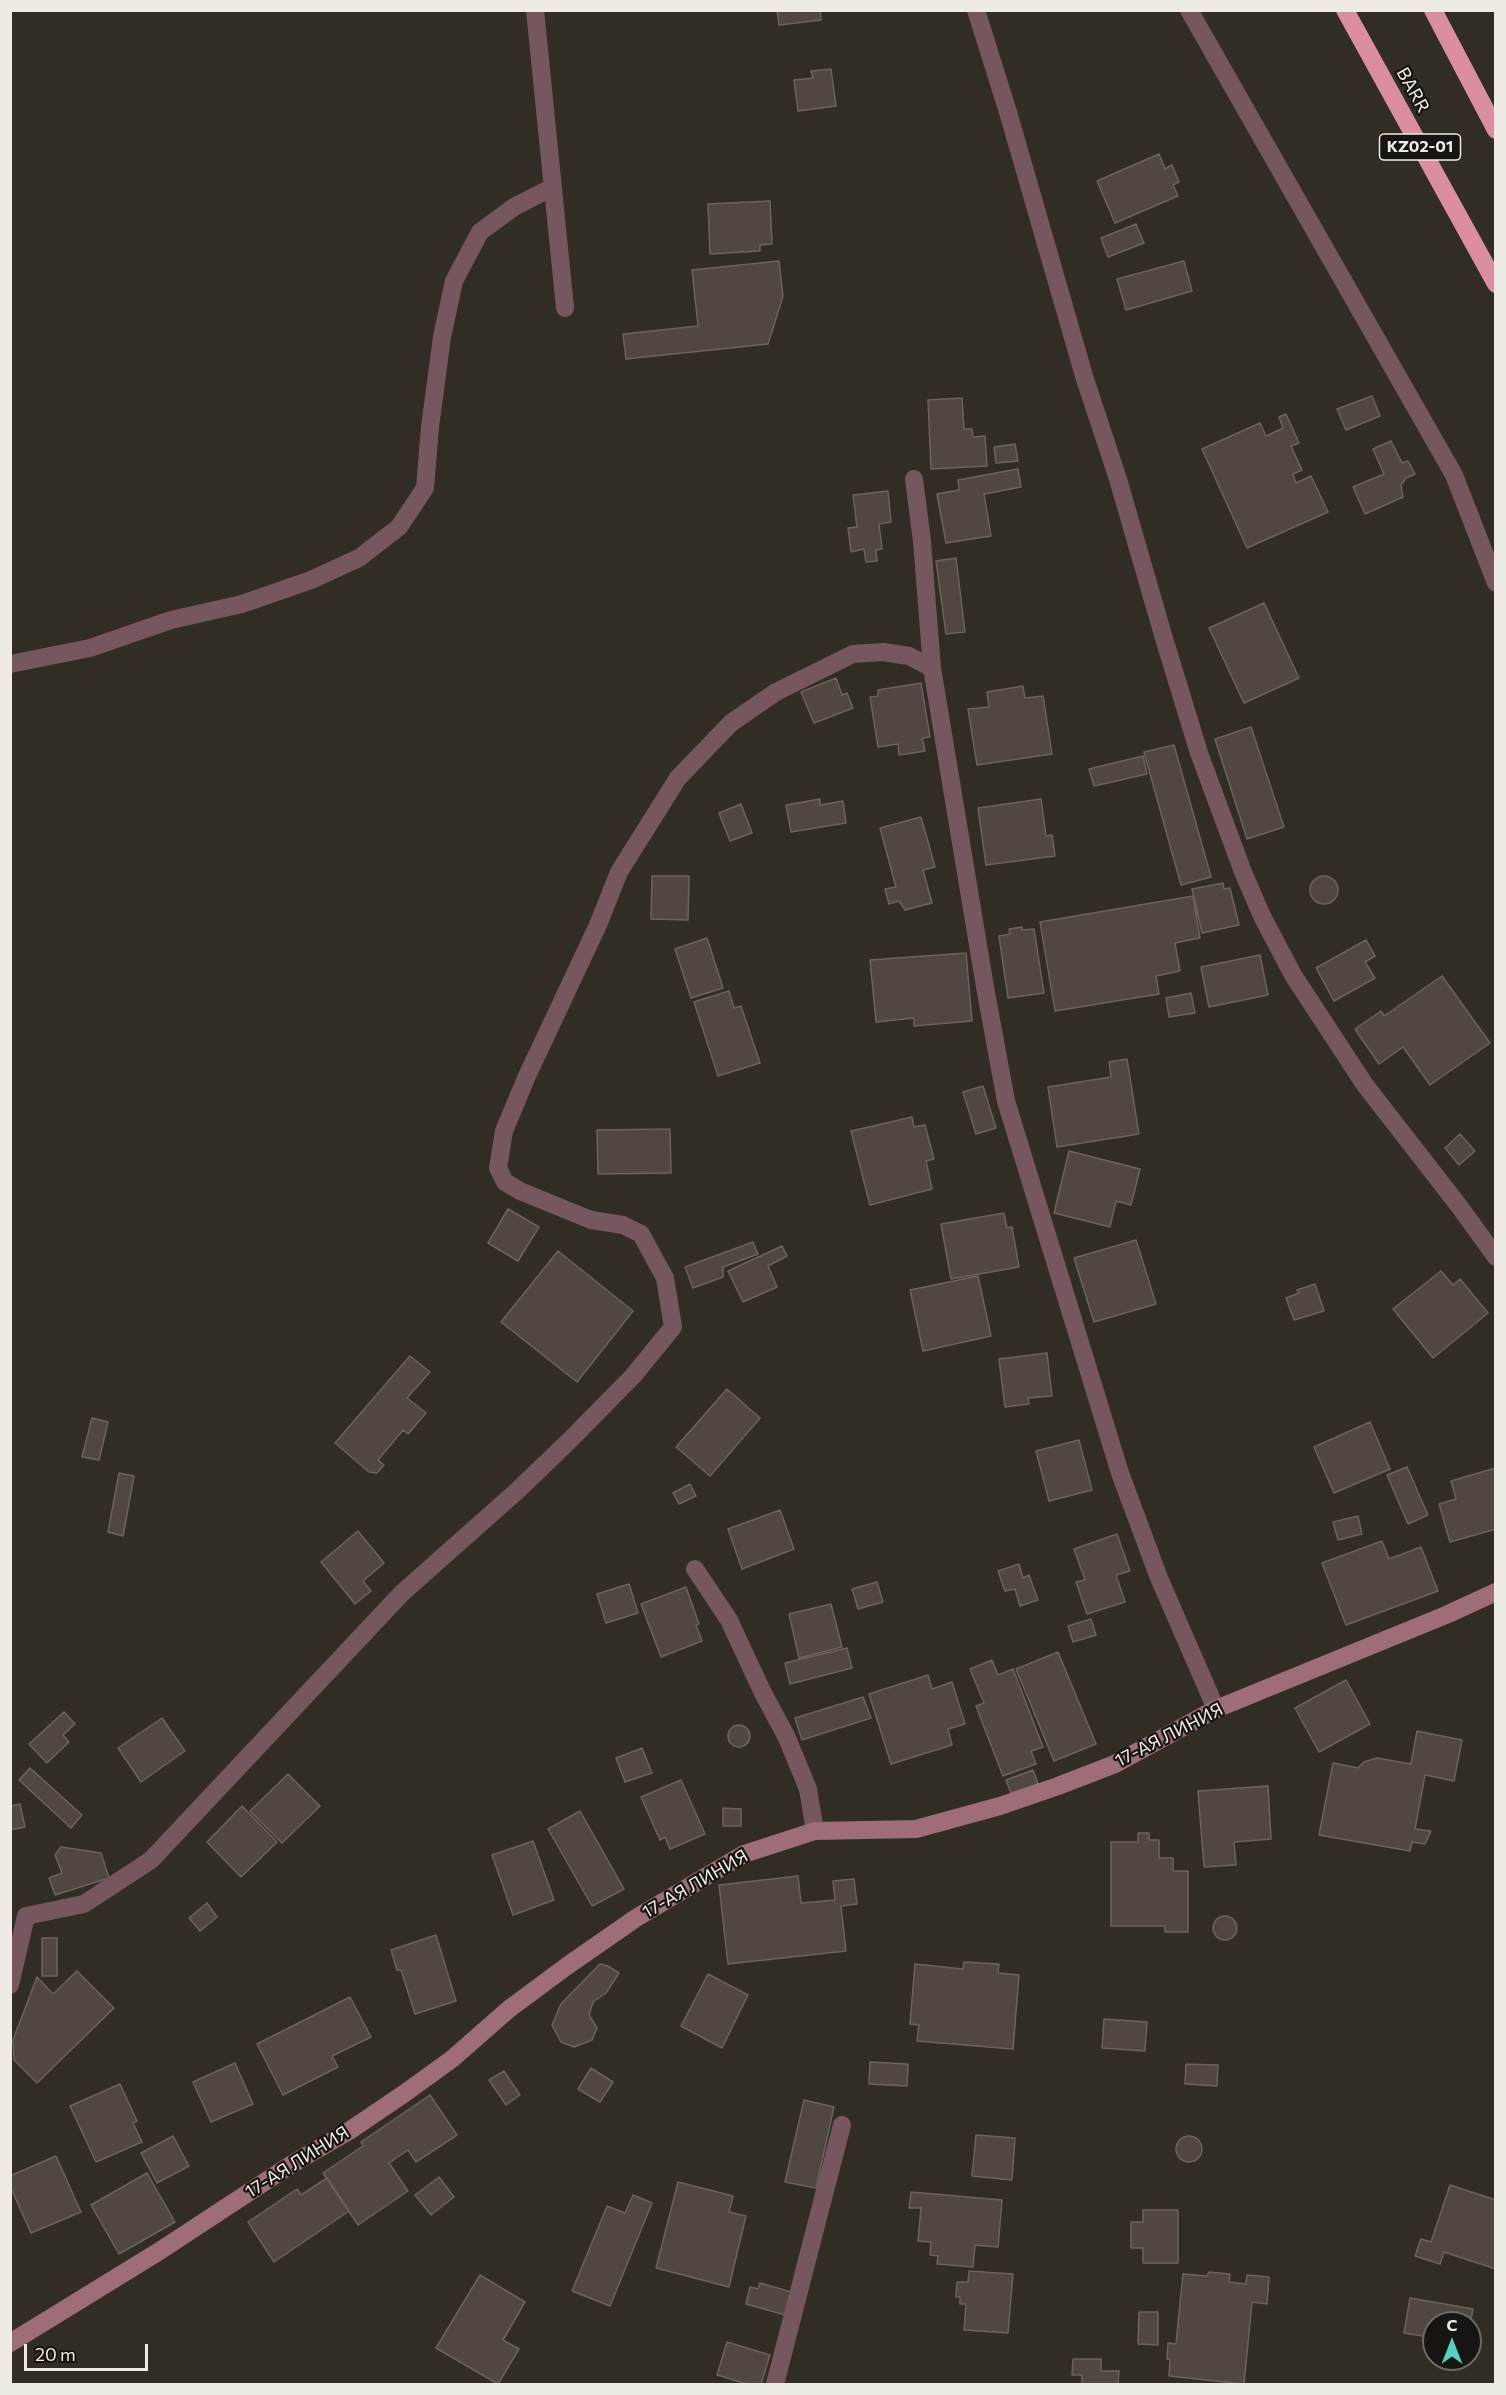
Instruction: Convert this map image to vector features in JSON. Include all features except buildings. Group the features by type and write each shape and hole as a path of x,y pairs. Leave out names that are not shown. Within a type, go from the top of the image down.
{"highway":[{"name":"BARR","path":"1345,10 1496,284"},
{"path":"1433,10 1496,130"}],"street":[{"path":"535,10 565,308"},
{"path":"976,10 1008,112 1084,376 1118,479 1166,646 1200,753 1248,883 1262,916 1293,975 1365,1085 1496,1257"},
{"path":"1189,10 1454,475 1496,583"},
{"path":"10,664 90,648 171,621 242,604 312,580 359,558 399,527 424,488 441,348 454,281 480,232 514,207 553,187"},
{"path":"914,479 922,541 932,668 939,698 985,987 1006,1101 1120,1473 1159,1578 1216,1709"},
{"path":"10,1985 26,1916 84,1904 151,1860 402,1593 517,1491 570,1440 633,1376 673,1327 665,1278 641,1234 623,1224 591,1220 520,1191 505,1182 498,1168 504,1131 527,1076 589,946 619,872 678,778 731,723 776,692 853,654 883,652 909,656 932,668"},
{"path":"695,1569 729,1620 787,1738 808,1789 814,1831"},
{"name":"17-АЯ ЛИНИЯ","path":"10,2343 158,2252 292,2164 349,2131 452,2059 509,2008 636,1917 744,1854 814,1831 916,1829 1000,1806 1058,1786 1115,1764 1216,1709 1446,1616 1496,1592"},
{"path":"775,2385 842,2125"}]}
